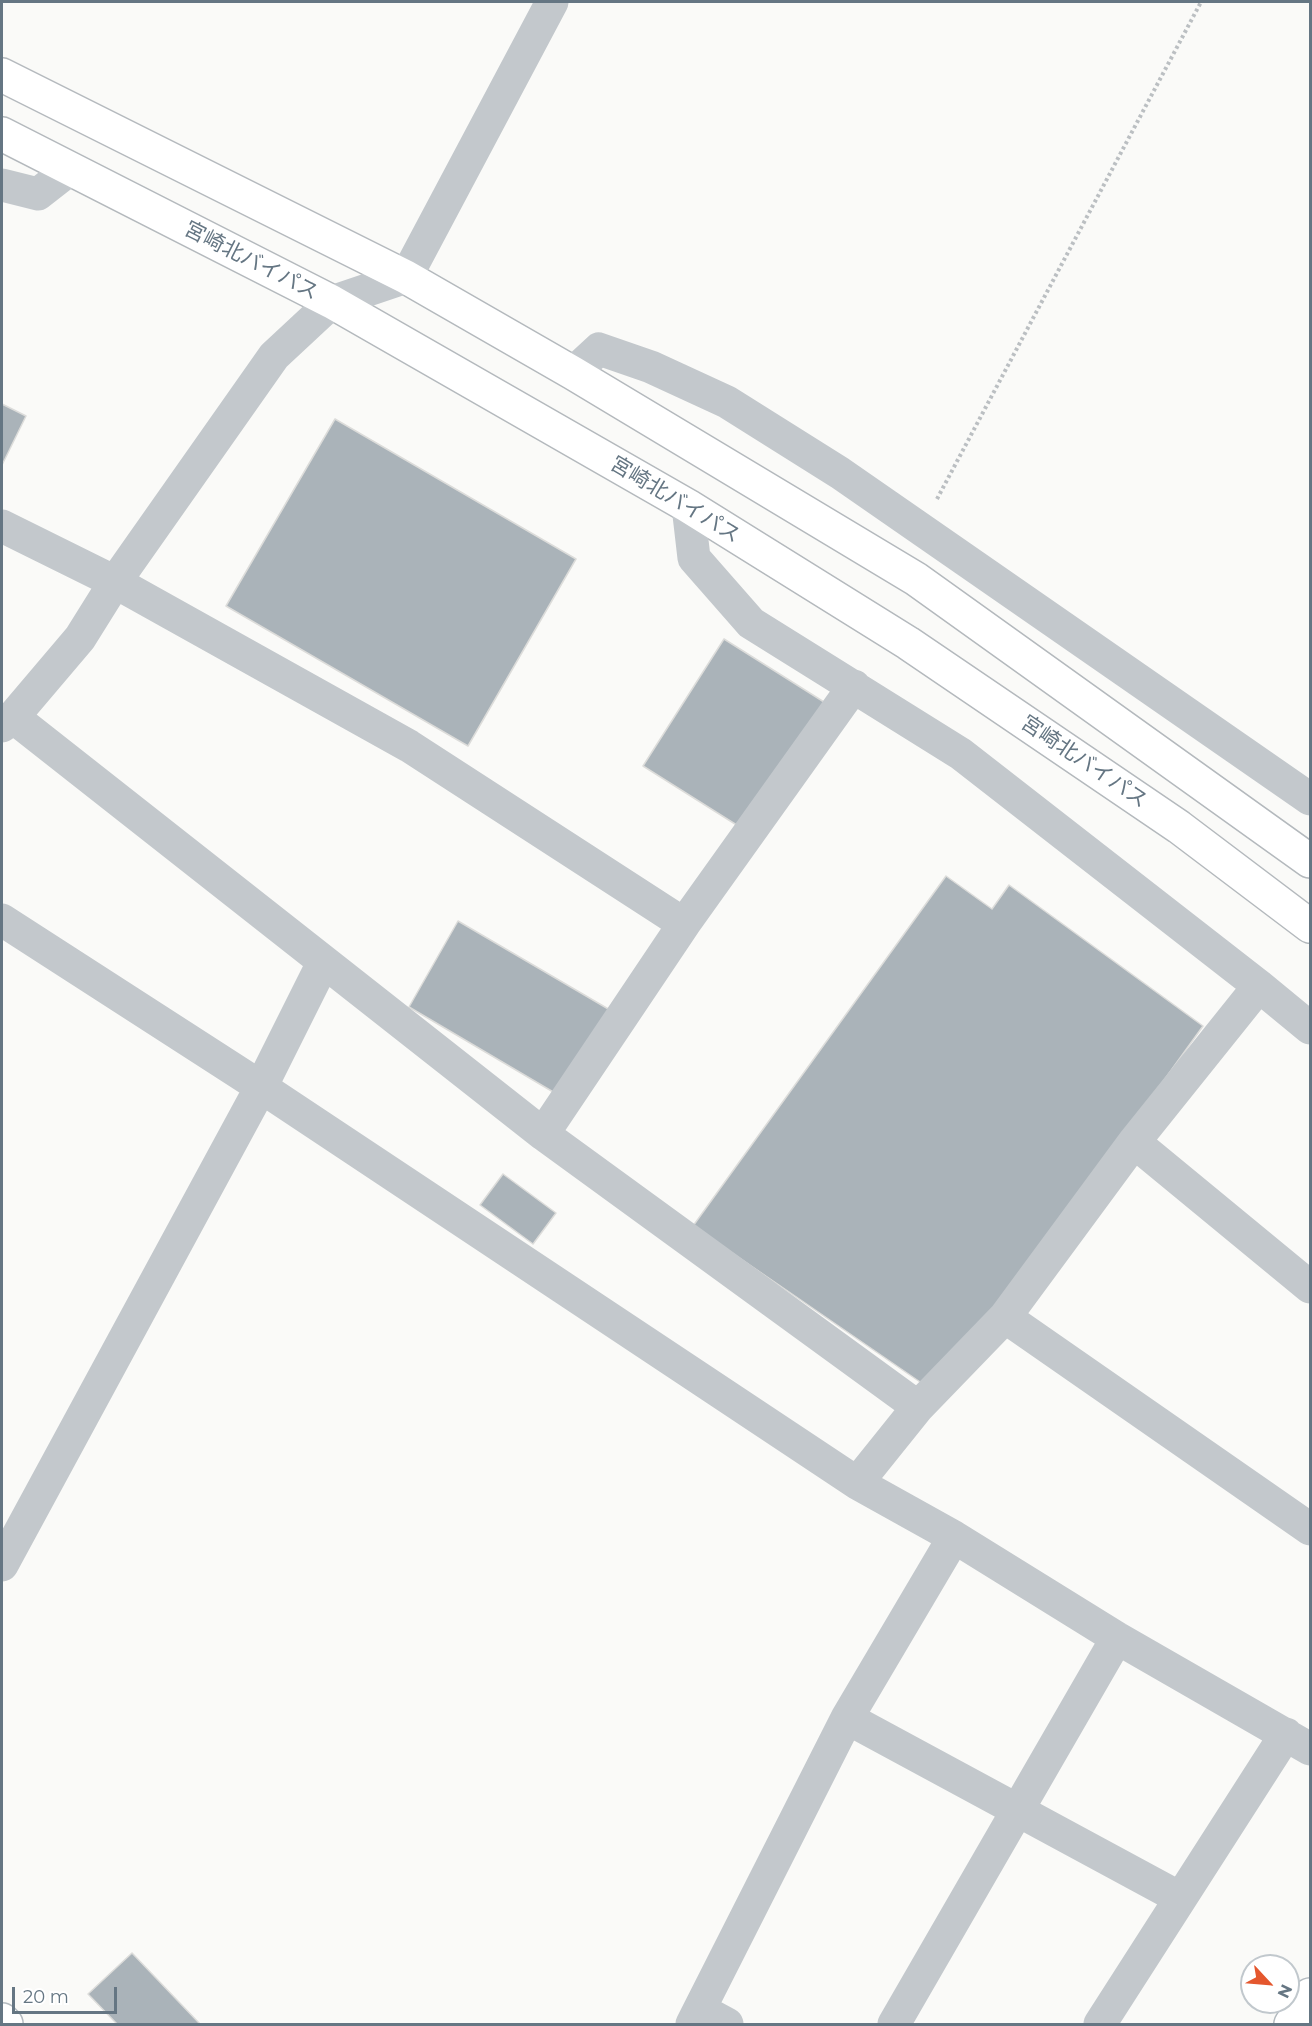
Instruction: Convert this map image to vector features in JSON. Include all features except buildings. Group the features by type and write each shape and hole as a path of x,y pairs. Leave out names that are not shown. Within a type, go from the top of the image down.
{"main road":[{"path":"2,75 406,277 573,373 916,579 1311,861"},
{"name":"宮崎北バイパス","path":"2,134 332,302 688,506 908,643 1179,827 1311,926"},
{"path":"1291,2025 1311,1995"},
{"path":"2,2020 6,2025"}],"street":[{"path":"552,2 406,277 332,302 274,356 115,582 80,638 7,721 543,1134 918,1407"},
{"path":"2,185 38,194 70,169"},
{"path":"573,373 599,349 651,367 727,402 840,473 1311,799"},
{"path":"688,506 694,558 751,623 855,686 960,754 1311,1028"},
{"path":"2,526 115,582 409,746 684,924"},
{"path":"543,1134 684,924 855,686"},
{"path":"2,920 261,1088 857,1483 954,1537 1117,1638 1298,1741 1180,1898 1100,2025"},
{"path":"2,1565 261,1088 323,963"},
{"path":"857,1483 918,1407 1005,1317 1134,1142 1259,986"},
{"path":"1134,1142 1311,1287"},
{"path":"1005,1317 1311,1529"},
{"path":"707,2020 847,1718 954,1537"},
{"path":"894,2025 1117,1638"},
{"path":"847,1718 1180,1898"}],"path":[{"path":"921,529 1201,2"}]}
